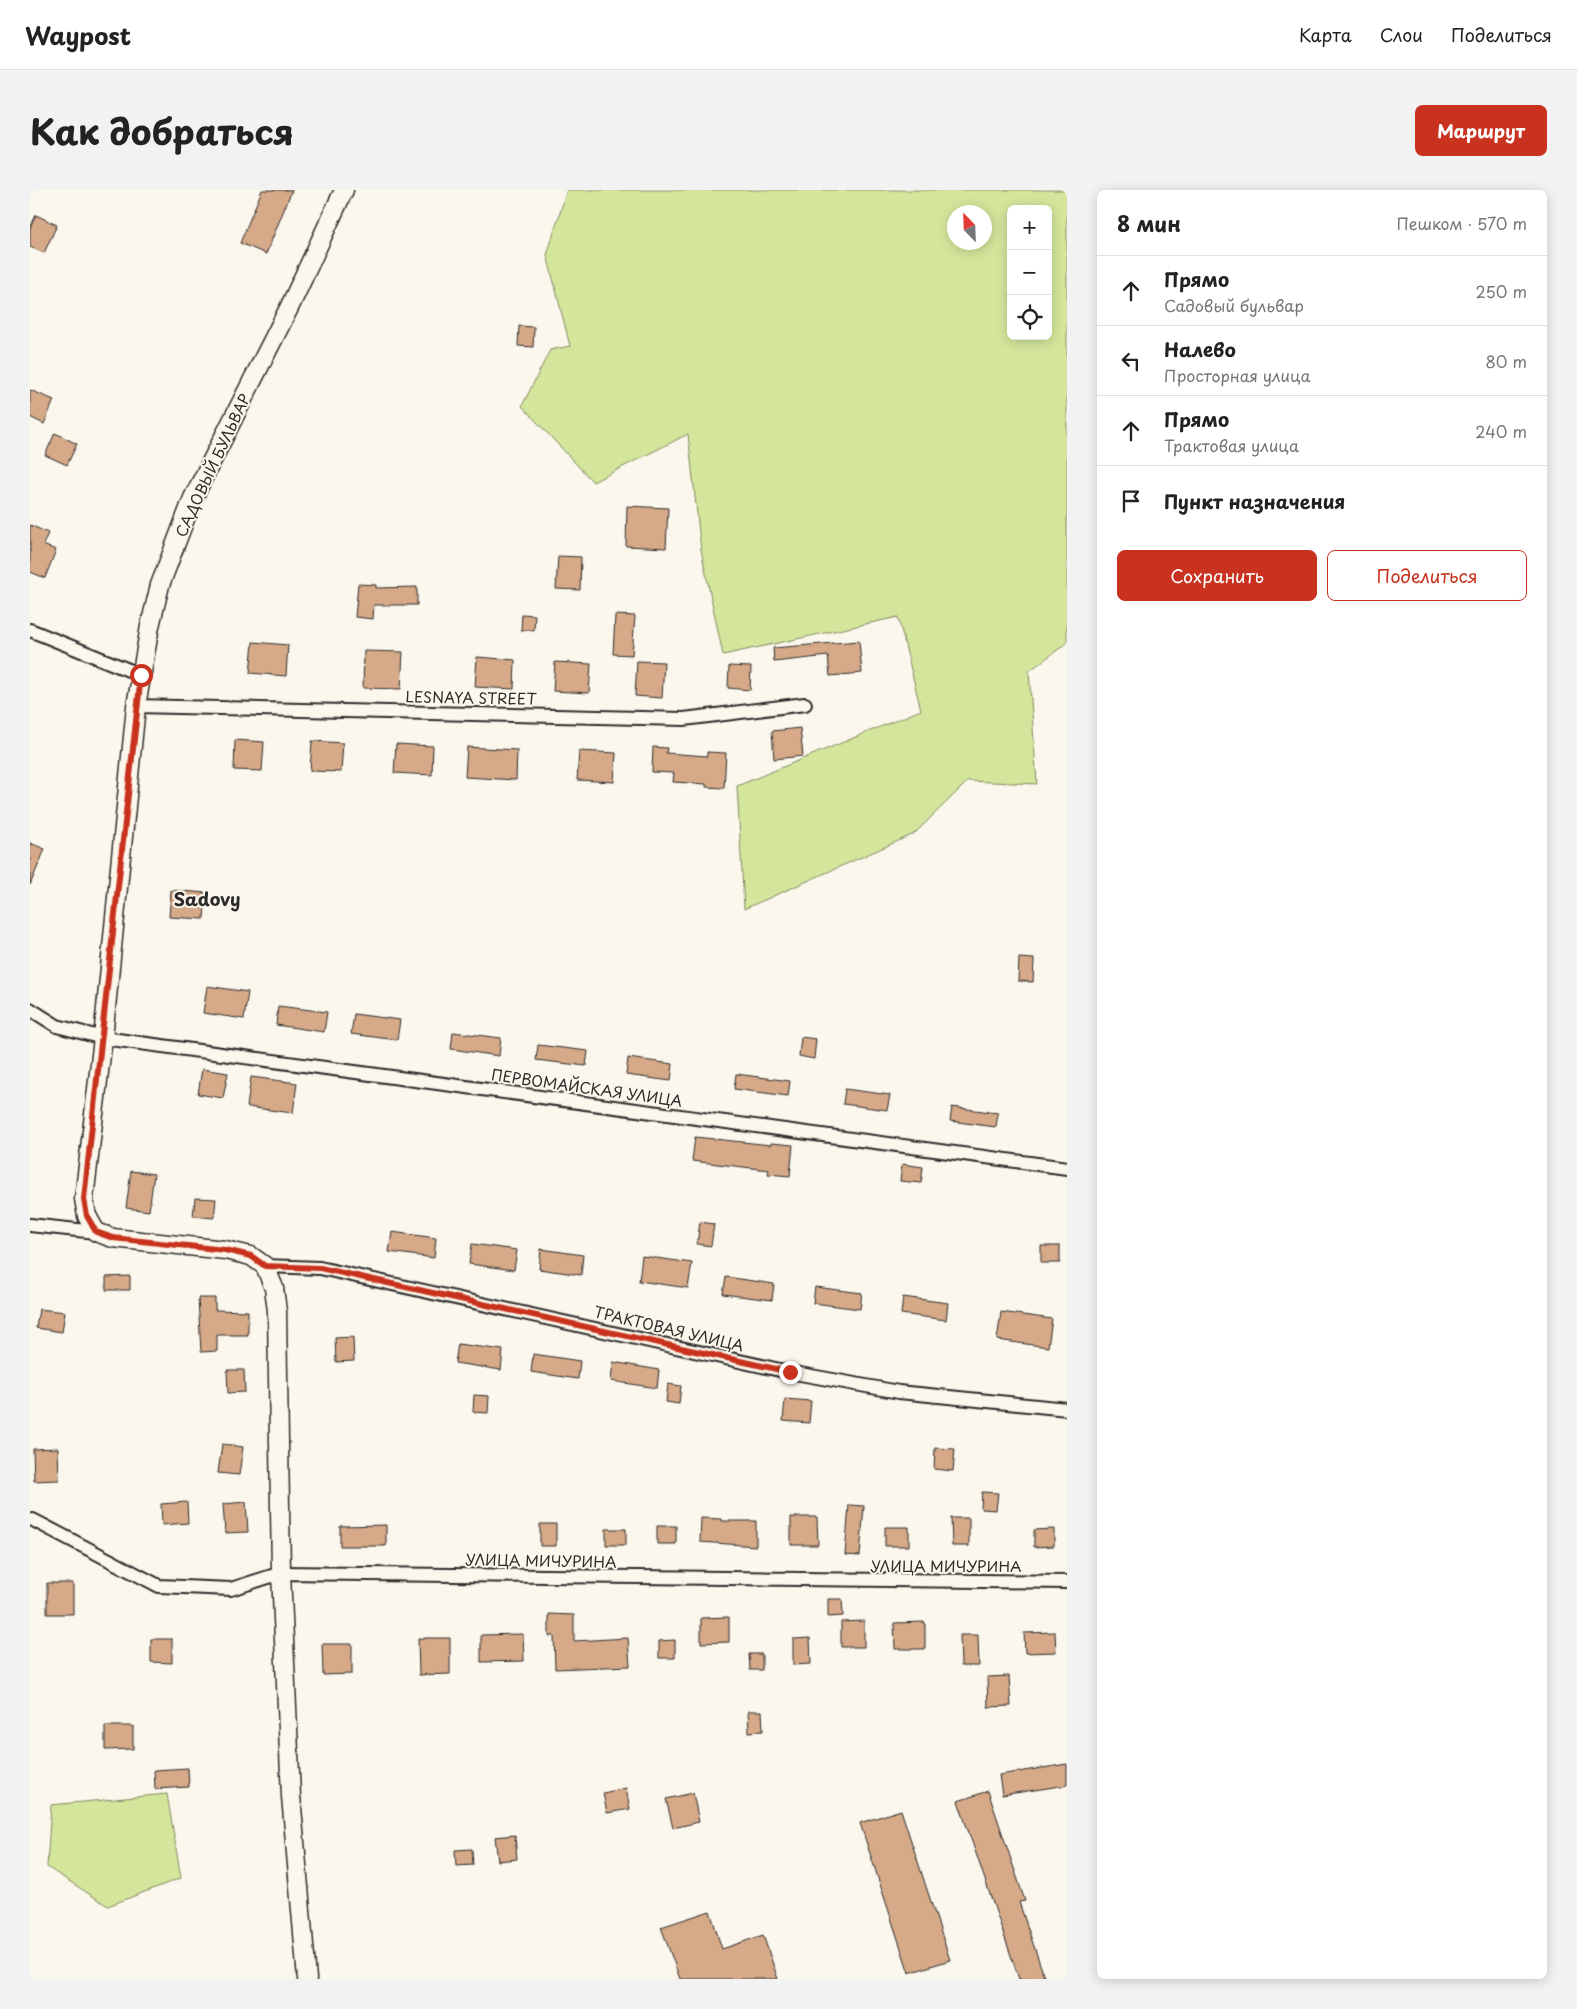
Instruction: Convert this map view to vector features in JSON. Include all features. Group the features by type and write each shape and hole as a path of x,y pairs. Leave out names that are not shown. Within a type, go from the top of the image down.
{"street":[{"name":"САДОВЫЙ БУЛЬВАР","path":"96,1232 87,1216 84,1199 103,1038 136,706 150,626 160,585 193,498 290,306 344,190"},
{"path":"30,630 141,675"},
{"name":"LESNAYA STREET","path":"136,706 684,718 805,704"},
{"name":"ПЕРВОМАЙСКАЯ УЛИЦА","path":"30,1009 57,1026 103,1038 1067,1168"},
{"path":"30,1225 96,1232 113,1238 225,1250 251,1256 265,1266 274,1288 277,1310 281,1573 291,1796 307,1979"},
{"name":"ТРАКТОВАЯ УЛИЦА","path":"265,1266 320,1268 790,1372 883,1390 1067,1409"},
{"name":"УЛИЦА МИЧУРИНА","path":"33,1520 159,1586 230,1588 281,1573 1067,1582"}],"green space":[{"path":"567,190 1067,190 1067,643 1029,671 1037,784 968,781 914,834 744,909 737,786 921,710 898,617 723,655 701,550 688,434 593,482 522,406 550,350 570,346 547,255"},
{"path":"167,1794 181,1878 108,1906 47,1867 51,1805"}],"building":[{"path":"262,190 292,190 266,254 240,243"},
{"path":"36,215 57,225 44,253 30,247 30,228"},
{"path":"519,326 534,327 533,347 518,346"},
{"path":"30,390 54,400 44,424 30,417"},
{"path":"55,433 77,444 67,465 45,455"},
{"path":"627,506 668,508 666,548 626,546"},
{"path":"30,525 48,533 43,545 56,550 45,578 30,572"},
{"path":"558,556 581,557 580,590 556,589"},
{"path":"358,584 376,585 376,588 417,587 417,605 374,605 373,619 355,617"},
{"path":"522,614 535,615 534,630 521,630"},
{"path":"615,615 635,616 632,655 613,654"},
{"path":"859,641 862,673 830,676 828,656 774,662 773,648"},
{"path":"253,642 288,645 286,676 250,673"},
{"path":"364,651 403,652 401,689 363,688"},
{"path":"477,657 515,660 514,689 475,687"},
{"path":"637,661 664,662 662,698 635,696"},
{"path":"555,662 591,664 589,693 553,691"},
{"path":"729,666 751,667 750,690 728,688"},
{"path":"800,728 803,756 774,759 772,731"},
{"path":"235,740 264,742 262,771 234,770"},
{"path":"312,741 343,743 341,772 310,771"},
{"path":"396,744 433,746 432,775 394,773"},
{"path":"467,747 517,750 516,780 465,777"},
{"path":"653,747 667,748 666,753 707,756 707,752 726,753 724,788 706,787 706,784 673,782 674,773 652,772"},
{"path":"579,751 616,753 614,782 577,780"},
{"path":"30,843 45,849 30,885"},
{"path":"171,890 206,893 204,919 169,917"},
{"path":"1019,958 1034,959 1033,982 1018,981"},
{"path":"207,986 248,992 244,1019 203,1013"},
{"path":"278,1006 327,1012 324,1032 276,1025"},
{"path":"354,1014 400,1020 397,1040 351,1034"},
{"path":"453,1032 501,1038 499,1056 451,1049"},
{"path":"801,1037 816,1039 814,1059 799,1056"},
{"path":"538,1045 588,1051 586,1066 536,1060"},
{"path":"628,1058 673,1064 671,1081 626,1075"},
{"path":"202,1069 228,1073 223,1098 198,1094"},
{"path":"736,1074 790,1081 788,1096 734,1089"},
{"path":"251,1077 297,1083 293,1113 247,1107"},
{"path":"845,1089 890,1095 887,1110 843,1104"},
{"path":"952,1107 998,1113 996,1127 950,1121"},
{"path":"695,1137 771,1145 771,1143 793,1145 790,1176 768,1174 769,1170 692,1161"},
{"path":"902,1164 923,1167 921,1183 900,1181"},
{"path":"131,1171 154,1174 149,1211 126,1208"},
{"path":"195,1198 216,1199 214,1218 193,1216"},
{"path":"700,1222 714,1224 711,1246 697,1244"},
{"path":"392,1232 436,1238 434,1258 389,1252"},
{"path":"472,1244 517,1250 514,1270 469,1264"},
{"path":"1041,1246 1060,1246 1060,1263 1041,1263"},
{"path":"541,1249 583,1255 581,1275 539,1269"},
{"path":"642,1256 692,1263 688,1288 639,1281"},
{"path":"130,1276 130,1290 106,1290 106,1277"},
{"path":"726,1277 774,1284 772,1300 723,1294"},
{"path":"815,1287 862,1293 860,1309 813,1303"},
{"path":"903,1297 948,1303 946,1320 901,1314"},
{"path":"198,1298 215,1298 215,1310 248,1311 248,1335 217,1335 217,1351 201,1352"},
{"path":"39,1309 65,1312 62,1332 36,1328"},
{"path":"1001,1312 1052,1319 1048,1347 997,1340"},
{"path":"353,1337 354,1361 336,1362 335,1338"},
{"path":"458,1344 503,1350 501,1370 455,1363"},
{"path":"533,1354 580,1361 578,1379 531,1372"},
{"path":"613,1362 659,1370 657,1388 611,1381"},
{"path":"227,1370 244,1370 245,1392 228,1393"},
{"path":"668,1384 681,1386 679,1404 666,1402"},
{"path":"474,1395 489,1396 488,1413 473,1412"},
{"path":"785,1399 811,1401 809,1423 783,1421"},
{"path":"222,1444 243,1447 239,1475 218,1473"},
{"path":"58,1448 59,1480 34,1481 33,1449"},
{"path":"935,1448 955,1449 953,1471 934,1469"},
{"path":"982,1492 998,1493 996,1510 981,1509"},
{"path":"187,1502 188,1523 162,1525 161,1504"},
{"path":"246,1502 248,1532 225,1533 223,1504"},
{"path":"849,1505 864,1506 860,1556 845,1555"},
{"path":"791,1517 817,1517 818,1545 791,1545"},
{"path":"701,1518 722,1519 722,1521 756,1521 756,1546 700,1542"},
{"path":"951,1518 969,1518 969,1546 952,1546"},
{"path":"540,1524 556,1524 556,1546 540,1546"},
{"path":"386,1525 386,1546 340,1546 340,1526"},
{"path":"657,1526 676,1526 676,1544 657,1544"},
{"path":"885,1527 909,1527 909,1546 885,1546"},
{"path":"606,1529 626,1529 626,1545 606,1545"},
{"path":"1054,1529 1054,1546 1034,1547 1034,1530"},
{"path":"47,1583 73,1583 73,1614 47,1614"},
{"path":"828,1599 842,1599 843,1616 828,1617"},
{"path":"549,1614 574,1615 574,1641 628,1638 630,1666 555,1669 554,1636 549,1636"},
{"path":"729,1617 729,1642 701,1643 701,1618"},
{"path":"864,1621 864,1647 841,1647 841,1622"},
{"path":"925,1622 925,1649 895,1649 894,1623"},
{"path":"1055,1632 1056,1652 1025,1653 1024,1633"},
{"path":"523,1634 524,1661 481,1662 481,1635"},
{"path":"960,1635 978,1635 979,1666 961,1666"},
{"path":"418,1638 450,1638 450,1674 419,1675"},
{"path":"810,1638 811,1664 793,1665 793,1639"},
{"path":"151,1639 172,1639 172,1663 151,1662"},
{"path":"675,1640 675,1658 659,1658 659,1641"},
{"path":"322,1644 352,1644 352,1674 323,1675"},
{"path":"749,1654 762,1654 762,1670 750,1670"},
{"path":"1009,1676 1011,1706 988,1707 987,1677"},
{"path":"748,1711 762,1711 763,1731 749,1732"},
{"path":"105,1726 133,1726 133,1749 105,1750"},
{"path":"1067,1764 1067,1785 1002,1795 999,1775"},
{"path":"188,1768 189,1787 155,1789 154,1770"},
{"path":"626,1788 630,1809 607,1813 603,1793"},
{"path":"988,1791 1025,1901 1019,1902 1045,1979 1019,1979 958,1801"},
{"path":"693,1793 699,1822 673,1828 666,1799"},
{"path":"901,1810 950,1960 909,1973 860,1823"},
{"path":"515,1835 517,1859 498,1861 495,1837"},
{"path":"472,1849 473,1865 456,1866 455,1850"},
{"path":"710,1911 722,1949 763,1935 778,1979 680,1979 661,1927"}],"district":[{"name":"Sadovy","path":"207,898"}],"route":[{"path":"141,675 136,706 103,1038 84,1199 87,1216 96,1232 113,1238 225,1250 251,1256 265,1266 320,1268 790,1372"}]}
